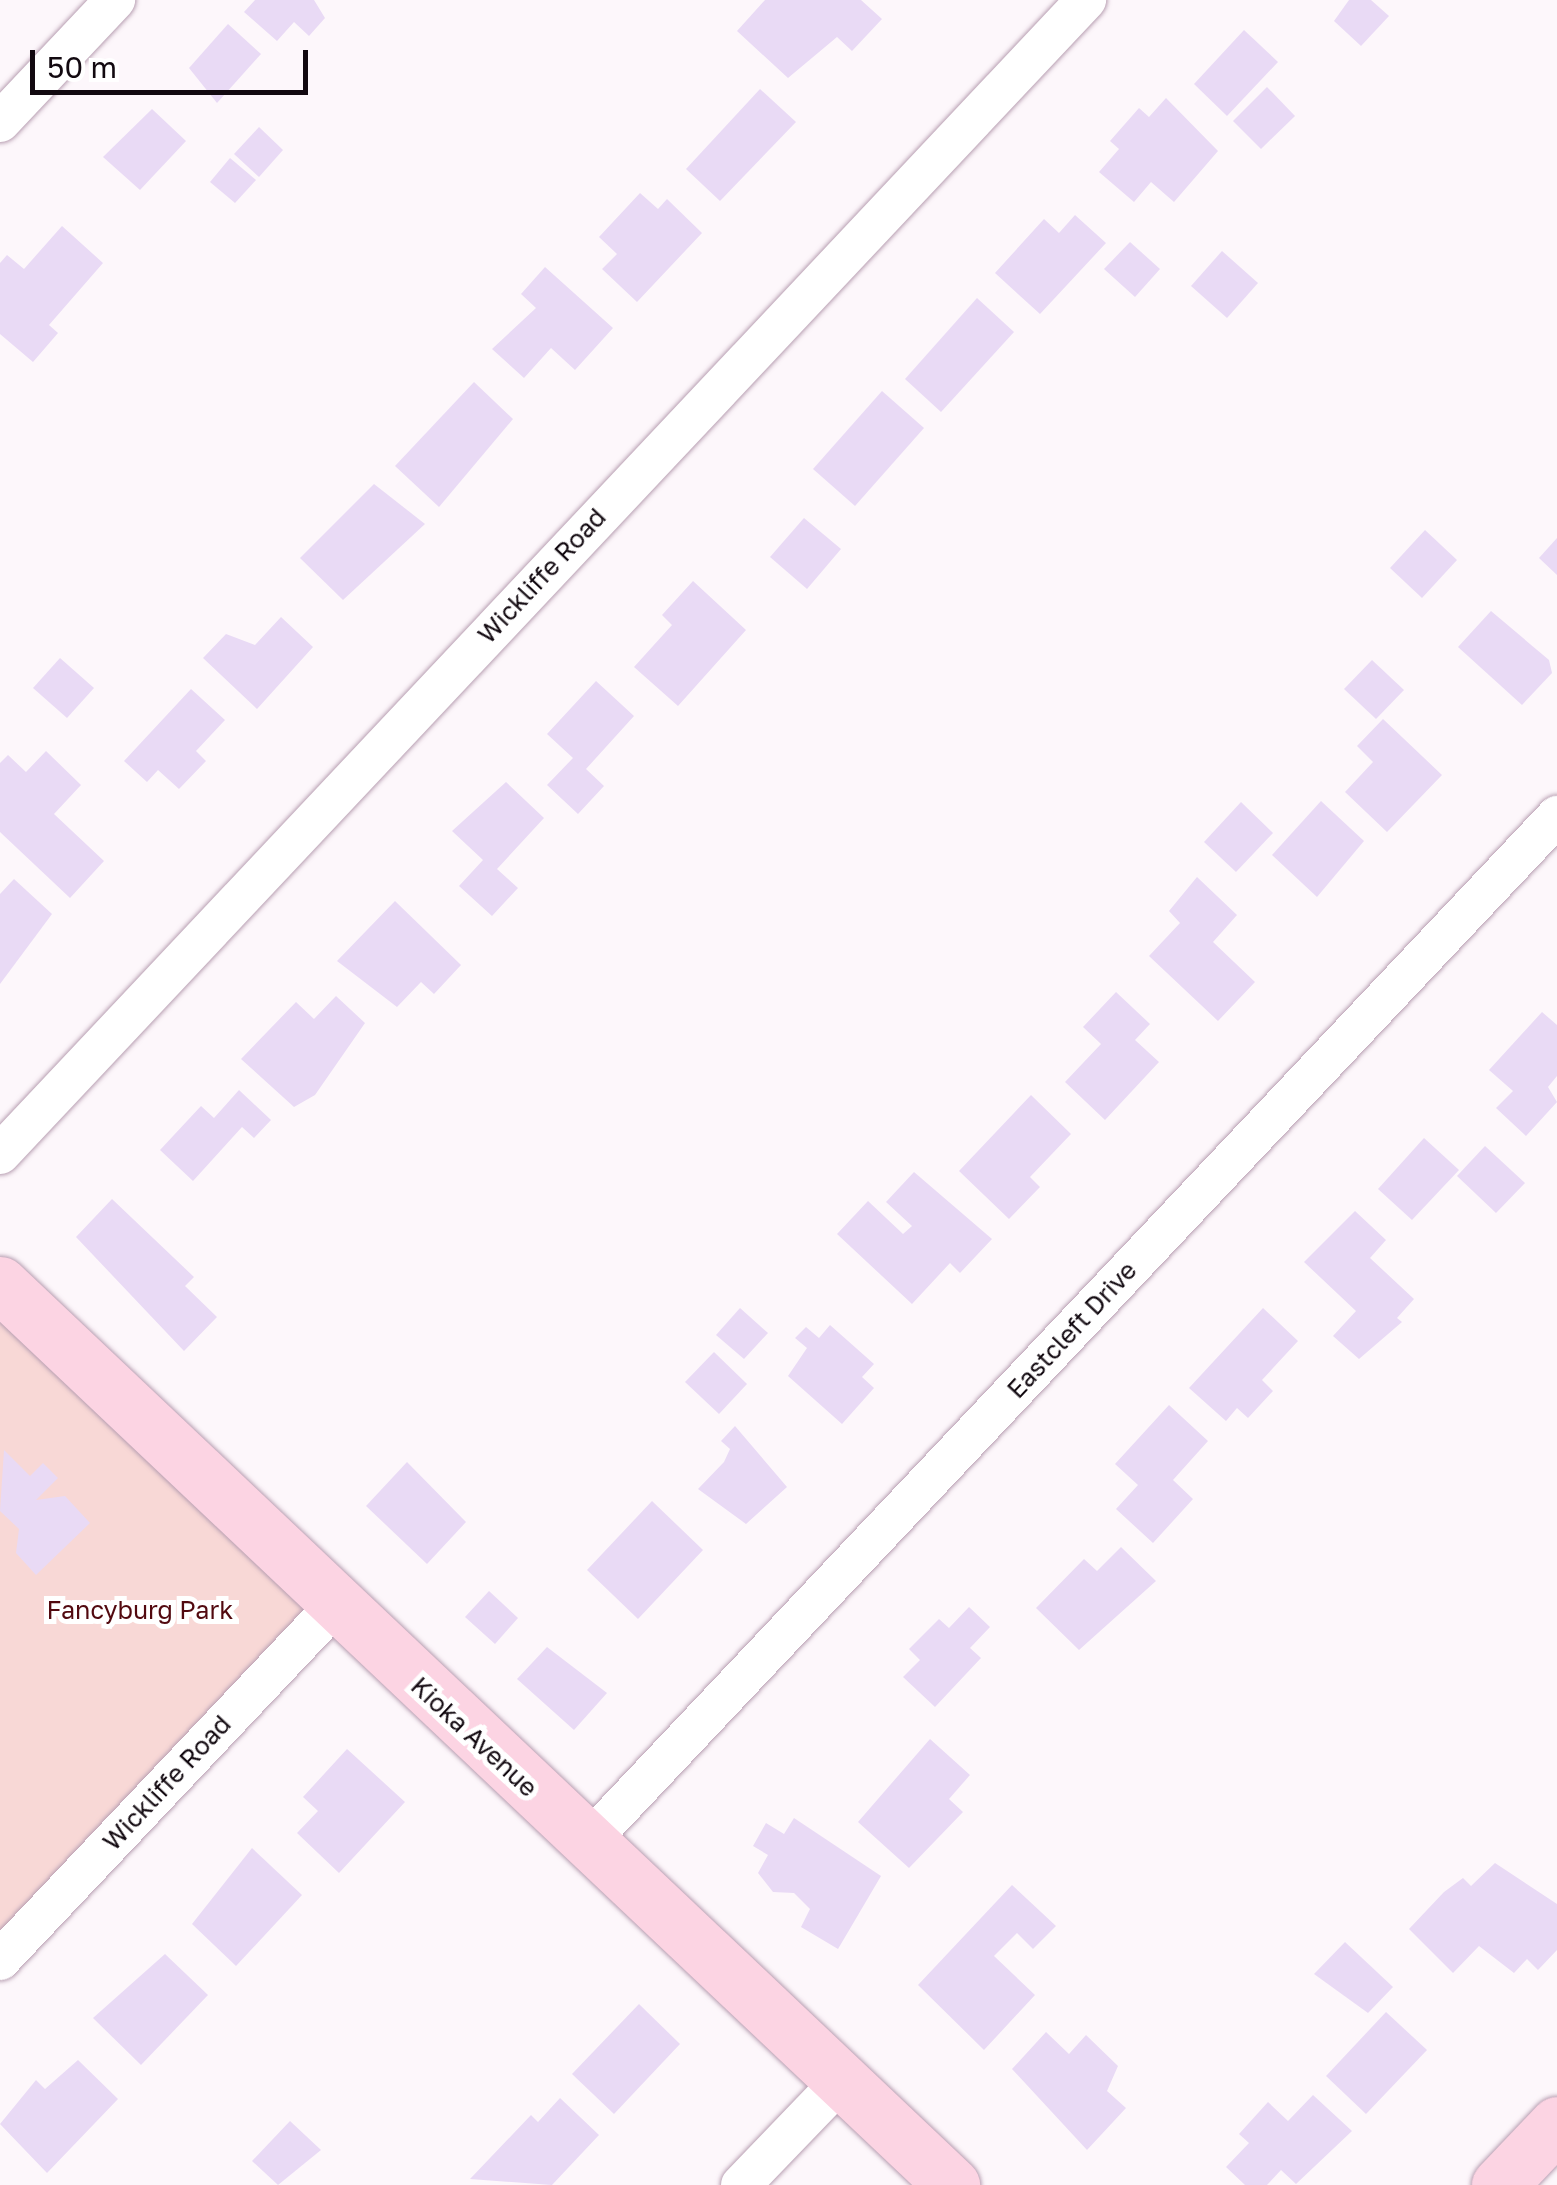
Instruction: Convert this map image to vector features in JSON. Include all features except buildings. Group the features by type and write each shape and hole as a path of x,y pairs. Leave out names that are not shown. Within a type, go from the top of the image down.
{"street":[{"path":"0,122 116,0"},
{"name":"Wickliffe Road","path":"0,1154 1086,0"},
{"name":"Eastcleft Drive","path":"587,1843 1557,816"},
{"name":"Kioka Avenue","path":"0,1284 335,1606 952,2185"},
{"name":"Wickliffe Road","path":"0,1960 335,1606"},
{"path":"741,2185 840,2082"},
{"path":"1499,2185 1557,2124"}],"green space":[{"name":"Fancyburg Park","path":"0,1284 335,1606 0,1960"}]}
